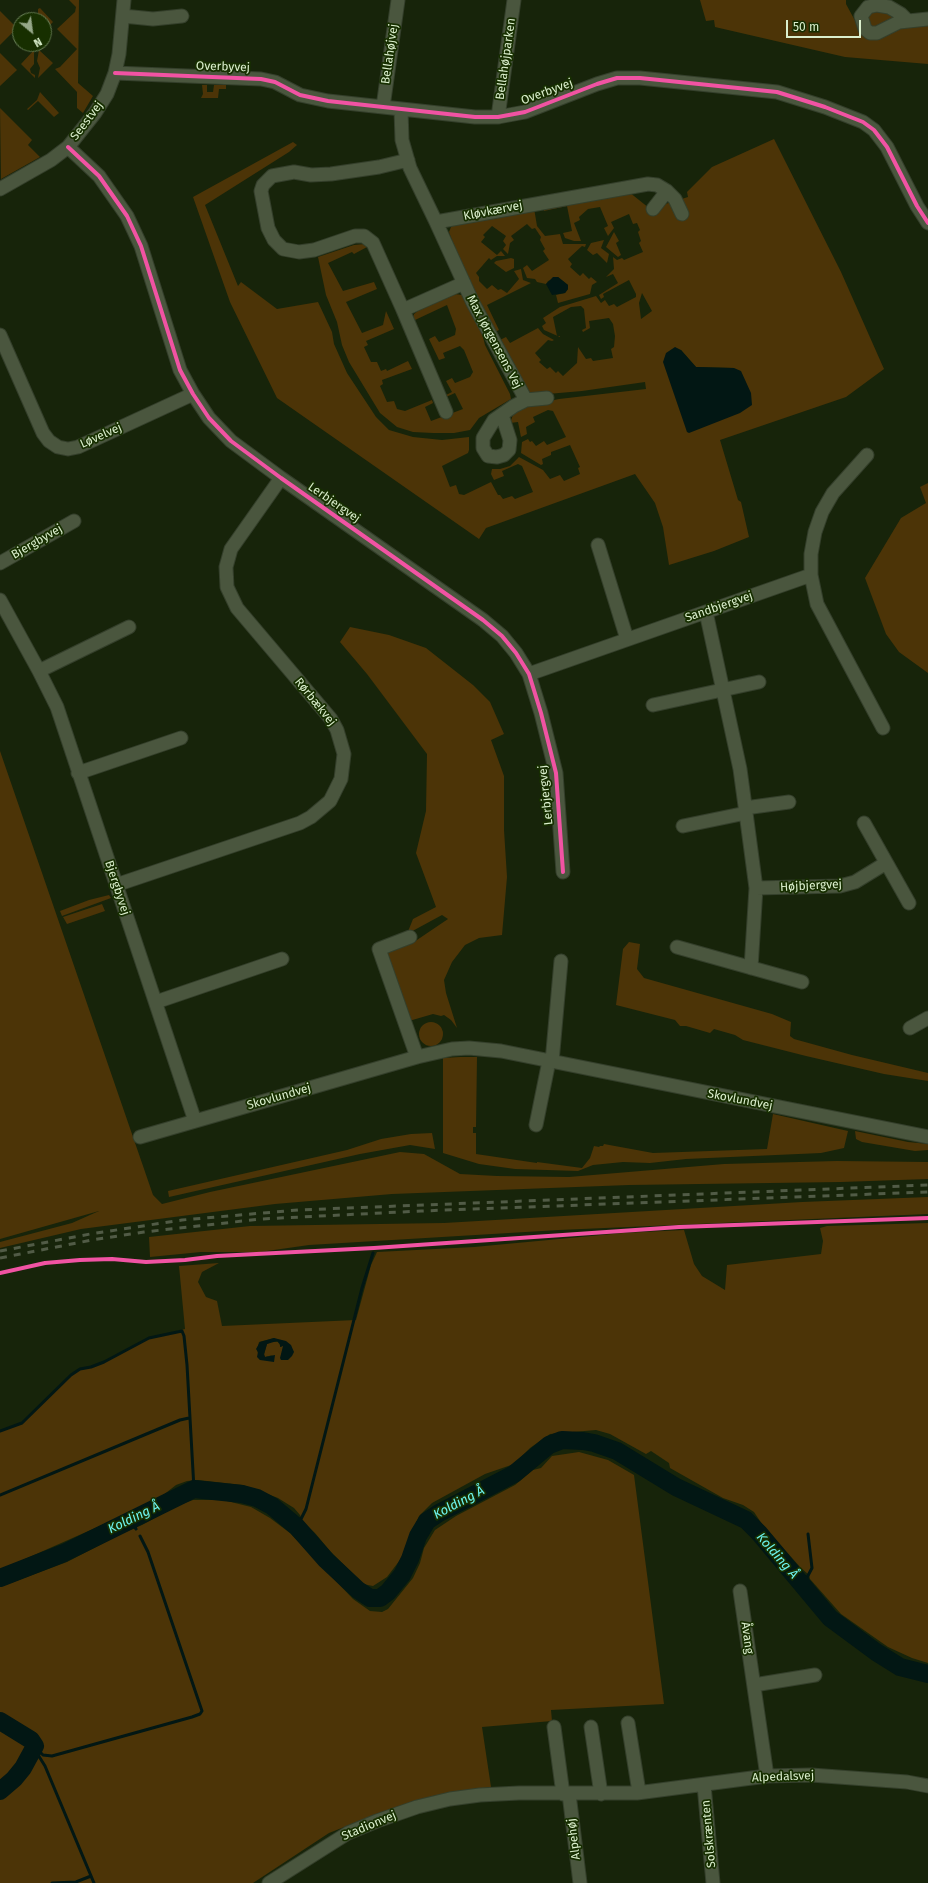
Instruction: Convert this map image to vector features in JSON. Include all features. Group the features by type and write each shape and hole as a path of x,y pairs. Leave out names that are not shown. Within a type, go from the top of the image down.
{"street":[{"name":"Seestvej","path":"0,189 51,160 68,147 107,94 115,73 124,0"},
{"name":"Bellahøjvej","path":"383,107 398,0"},
{"name":"Bellahøjparken","path":"498,117 514,0"},
{"path":"123,16 153,20 182,16"},
{"path":"908,20 928,19"},
{"name":"Overbyvej","path":"115,73 261,79 275,82 300,95 328,102 475,117 498,117 525,112 597,84 618,78 640,78 777,92 826,106 863,122 874,130 887,147 917,206 928,223"},
{"path":"401,110 402,140 410,168 436,222"},
{"name":"Lerbjergvej","path":"68,147 99,176 127,216 141,246 180,370 193,394 209,418 231,441 280,478 483,620 502,636 528,674 541,713 556,773 563,872"},
{"path":"408,160 379,167 331,174 311,175 294,172 272,176 263,185 261,191 268,228 274,240 283,249 299,252 314,250 355,236 364,236 373,242 446,412"},
{"name":"Kløvkærvej","path":"436,222 648,184 657,185 667,191"},
{"path":"654,209 667,191 675,199 682,214"},
{"name":"Max Jørgensens Vej","path":"436,222 473,303 526,400"},
{"name":"Max Jørgensens Vej","path":"403,310 464,283"},
{"name":"Løvelvej","path":"0,336 43,433 49,441 58,447 68,449 78,447 193,394"},
{"name":"Max Jørgensens Vej","path":"502,415 526,400 547,398"},
{"path":"867,455 833,493 822,512 811,554 811,575 817,604 883,728"},
{"name":"Rørbækvej","path":"116,885 305,820 321,810 330,801 341,779 344,754 342,742 334,724 237,608 227,586 226,567 231,548 280,478"},
{"name":"Bjergbyvej","path":"0,563 74,521"},
{"path":"598,545 627,639"},
{"name":"Sandbjergvej","path":"528,674 811,575"},
{"name":"Bjergbyvej","path":"0,600 57,707 195,1121"},
{"path":"706,612 724,689 740,769 756,888 751,968"},
{"path":"39,671 129,627"},
{"path":"653,705 759,682"},
{"path":"78,773 181,738"},
{"path":"683,826 746,810 790,802"},
{"path":"864,823 909,903"},
{"name":"Højbjergvej","path":"756,888 840,886 855,882 886,864"},
{"path":"410,937 379,949 417,1057"},
{"path":"677,947 802,982"},
{"path":"156,1002 282,959"},
{"path":"536,1125 550,1061 561,961"},
{"path":"910,1028 928,1018"},
{"name":"Skovlundvej","path":"140,1137 417,1057 452,1049 469,1048 501,1051 928,1137"},
{"name":"Åvang","path":"740,1591 767,1776"},
{"path":"754,1684 815,1675"},
{"path":"628,1723 639,1792"},
{"path":"554,1727 566,1794"},
{"path":"591,1727 601,1794"},
{"name":"Alpedalsvej","path":"480,1795 601,1794 639,1792 767,1776 811,1775 906,1782 928,1786"},
{"name":"Solskrænten","path":"704,1785 713,1883"},
{"name":"Alpehøj","path":"566,1794 580,1883"},
{"name":"Stadionvej","path":"269,1883 348,1834 377,1821 417,1807 450,1799 480,1795"}],"shaded area":[{"path":"69,0 79,0 78,83 93,96 83,113 77,108 77,92 55,69 60,67 77,49 57,29 75,12 76,7"},
{"path":"700,0 846,0 846,4 859,28 928,23 928,64 845,57 715,27 714,20 706,21"},
{"path":"40,8 44,12 38,12 38,9"},
{"path":"879,9 894,15 895,18 873,28 867,22 869,11"},
{"path":"0,11 12,23 12,33 0,45"},
{"path":"32,52 34,52 34,64 30,69 31,73 35,75 35,78 21,64"},
{"path":"39,52 41,52 53,63 38,78 40,68 37,61"},
{"path":"0,53 17,70 0,86"},
{"path":"202,85 207,85 207,92 213,92 214,85 226,85 226,89 219,89 218,98 201,98 203,94"},
{"path":"40,92 59,113 54,117 38,101 28,110 27,109 37,100"},
{"path":"0,108 32,140 28,145 40,157 1,179"},
{"path":"774,139 841,272 884,369 846,397 720,440 738,500 741,502 749,537 714,551 669,565 663,527 655,503 635,474 486,528 479,539 277,398 230,302 193,197 293,142 297,145 289,152 205,205 238,286 241,282 277,309 318,302 332,332 334,344 347,373 376,417 389,430 413,437 442,440 469,437 468,453 442,466 450,487 456,485 459,494 464,495 491,482 498,495 500,495 503,499 512,496 515,499 533,492 522,466 518,464 502,471 504,476 494,480 491,474 492,469 500,469 510,466 519,457 543,470 550,479 560,475 564,481 580,474 578,468 580,467 570,445 551,452 551,455 542,459 543,464 541,465 521,453 522,442 528,439 536,446 544,441 547,445 566,437 553,411 548,410 533,417 535,422 526,427 527,434 521,437 518,422 510,423 514,412 521,407 559,399 646,389 645,382 582,391 536,395 528,394 498,341 506,337 510,343 538,328 543,334 554,340 548,340 535,353 541,360 539,362 547,369 550,367 556,373 558,371 563,376 577,363 578,347 586,359 591,358 593,361 613,358 611,349 614,347 615,336 613,324 609,318 589,321 590,328 583,332 582,330 586,328 584,309 581,306 571,307 553,317 557,336 544,330 542,326 546,323 543,318 560,307 596,296 601,303 605,300 609,306 614,304 617,307 636,297 629,280 603,294 604,297 601,299 599,295 618,283 613,274 606,277 614,269 613,257 617,260 622,258 624,260 643,252 639,243 641,241 638,232 640,230 637,223 633,224 629,214 611,222 614,228 608,236 604,228 608,226 600,207 588,209 579,217 580,220 574,223 581,241 574,241 565,238 563,233 572,231 567,206 544,211 543,206 629,192 649,208 662,205 688,197 687,192 712,167","holes":["642,293 652,311 641,319 639,303","681,350 696,367 734,368 687,432"]},
{"path":"534,208 537,226 545,236 560,234 563,244 586,244 585,247 582,246 568,259 572,264 570,267 580,276 583,273 589,279 591,277 597,282 592,285 590,294 558,303 556,295 565,293 568,289 568,285 558,277 548,281 546,284 537,282 535,279 527,278 523,268 527,265 532,271 549,260 543,251 545,249 540,240 541,237 535,228 532,229 527,224 511,236 514,240 510,243 508,254 503,249 506,245 503,241 506,236 492,226 483,235 485,237 481,242 497,255 501,251 505,256 497,256 491,260 489,258 476,273 479,277 479,281 487,289 492,285 498,290 501,289 507,293 519,279 514,271 521,269 523,280 531,283 487,305 499,330 495,332 482,311 455,253 456,251 449,232 451,227 457,222"},
{"path":"614,232 619,241 616,243 621,255 618,257 606,247"},
{"path":"604,240 601,248 609,254 607,263 597,253 593,255 587,250 591,243"},
{"path":"365,244 367,247 354,254 352,252 328,263 343,291 374,282 377,289 346,302 362,333 383,325 386,311 394,329 366,341 368,345 364,347 371,362 377,362 381,371 386,369 387,371 408,361 412,369 382,380 383,384 380,386 387,402 394,401 397,409 405,411 432,400 433,403 425,407 431,421 463,409 455,393 446,397 446,395 452,392 446,381 452,378 455,383 470,377 473,372 464,350 460,346 443,353 445,358 439,360 429,339 435,336 439,342 455,335 456,329 447,305 415,320 413,318 414,314 419,310 455,294 462,295 481,329 485,345 510,394 511,399 479,418 470,430 454,433 433,433 413,432 397,427 380,413 349,362 342,345 337,322 326,295 318,257 354,245"},
{"path":"511,258 514,259 514,268 506,272 494,263 496,261"},
{"path":"553,277 558,277 568,285 568,289 565,293 552,295 546,284"},
{"path":"675,347 681,350 696,367 734,368 741,371 751,393 752,405 740,413 689,433 687,432 663,362 666,353"},
{"path":"928,483 928,673 899,652 886,634 865,578 901,518 926,503 920,487"},
{"path":"350,627 389,635 426,648 473,685 490,702 504,734 491,740 504,776 504,830 507,877 502,935 479,938 465,945 452,962 444,980 446,993 457,1028 451,1020 444,1015 441,1016 433,1014 409,1021 386,954 388,949 411,944 448,919 442,915 407,934 413,919 436,907 416,853 426,811 427,754 367,674 340,642"},
{"path":"0,751 153,1195 162,1204 210,1192 400,1152 424,1154 460,1174 497,1176 569,1177 724,1164 837,1161 928,1162 928,1179 841,1182 629,1185 392,1194 275,1204 81,1229 0,1248 0,1242 72,1223 99,1211 0,1239"},
{"path":"109,895 111,898 62,916 60,911 89,900"},
{"path":"102,904 105,911 67,924 63,917"},
{"path":"629,942 640,944 637,969 644,978 772,1014 791,1022 790,1036 794,1039 852,1055 928,1073 928,1081 884,1074 806,1056 743,1040 735,1035 714,1029 710,1033 686,1026 680,1026 675,1020 616,1005 623,949"},
{"path":"431,1022 439,1026 443,1034 439,1042 431,1046 423,1042 419,1034 423,1026"},
{"path":"477,1057 476,1127 473,1127 473,1133 476,1133 476,1154 582,1168 590,1158 594,1146 599,1147 603,1146 604,1144 653,1153 767,1149 773,1114 848,1131 844,1148 821,1153 686,1159 650,1163 623,1162 593,1165 578,1171 515,1169 479,1164 443,1153 443,1058"},
{"path":"855,1131 908,1142 928,1144 928,1150 915,1151 862,1142 856,1139"},
{"path":"432,1133 435,1149 410,1145 360,1154 169,1197 168,1191 347,1150 381,1139 411,1134"},
{"path":"928,1197 928,1214 559,1230 309,1245 260,1252 201,1252 150,1257 149,1237 250,1226 444,1223 802,1202"},
{"path":"928,1223 928,1663 912,1658 888,1647 841,1614 810,1579 809,1575 762,1524 754,1512 743,1505 723,1498 670,1468 669,1463 651,1451 646,1454 610,1434 596,1430 550,1434 530,1448 514,1464 485,1474 432,1503 419,1516 403,1556 387,1577 373,1586 363,1584 303,1522 300,1515 294,1508 278,1498 243,1485 198,1480 187,1481 176,1485 162,1496 127,1514 0,1570 0,1431 22,1423 71,1375 80,1369 104,1362 149,1338 185,1329 179,1266 219,1263 202,1272 198,1282 206,1297 217,1301 222,1326 356,1320 371,1265 377,1252 474,1247 623,1233 684,1230 694,1264 702,1276 725,1290 727,1265 821,1254 823,1241 820,1228 827,1226","holes":["274,1338 294,1352 283,1350 283,1345 281,1347 278,1342 271,1342 267,1344 264,1355 265,1357 273,1355 260,1360 257,1350 259,1342"]},
{"path":"274,1338 286,1341 291,1345 294,1352 292,1356 288,1360 281,1360 280,1358 283,1346 280,1347 280,1344 277,1341 267,1344 264,1354 265,1357 275,1355 274,1362 260,1360 257,1357 258,1352 256,1349 260,1342"},
{"path":"579,1452 608,1460 634,1475 664,1704 551,1710 552,1721 482,1727 491,1787 433,1796 377,1814 329,1833 253,1883 0,1883 0,1587 67,1562 179,1505 193,1500 223,1500 251,1507 270,1518 290,1533 353,1599 370,1611 382,1612 388,1609 413,1578 420,1563 424,1548 435,1530 456,1516 515,1485 533,1470 541,1468 552,1456"}],"waterway":[{"path":"297,1527 306,1509 362,1288 373,1253"},
{"path":"0,1431 22,1423 71,1375 80,1369 104,1362 149,1338 182,1331 184,1336 187,1365 194,1489"},
{"path":"0,1495 180,1420 189,1418"},
{"name":"Kolding Å","path":"0,1578 64,1553 194,1489 242,1494 257,1498 272,1506 297,1527 326,1560 358,1590 370,1598 380,1598 388,1592 402,1575 410,1559 418,1536 427,1521 439,1513 514,1474 549,1445 562,1440 583,1441 617,1451 676,1487 746,1520 759,1533 830,1618 876,1652 900,1667 928,1674"},
{"path":"132,1521 136,1529"},
{"path":"803,1585 812,1568 808,1534"},
{"path":"35,1747 43,1755 52,1756 192,1717 200,1714 202,1711 148,1552 140,1536"},
{"path":"0,1721 31,1740 35,1746 23,1768 14,1779 0,1791"},
{"path":"35,1750 45,1766 94,1883"},
{"path":"52,1883 76,1882 91,1876"}],"railway":[{"path":"0,1251 90,1234 182,1220 298,1210 928,1185"},
{"path":"0,1258 92,1240 144,1232 261,1219 421,1211 928,1192"}],"cycle path":[{"path":"115,73 261,79 275,82 300,95 328,101 475,117 498,117 525,112 597,84 617,78 640,78 777,92 825,107 863,122 874,130 887,147 917,206 928,223"},
{"path":"68,147 99,176 127,216 141,246 180,370 193,394 209,418 231,441 281,478 483,620 502,636 516,653 529,674 541,713 556,773 563,872"},
{"path":"0,1273 45,1263 80,1260 112,1259 146,1262 185,1260 217,1256 374,1248 679,1227 928,1218"}]}
